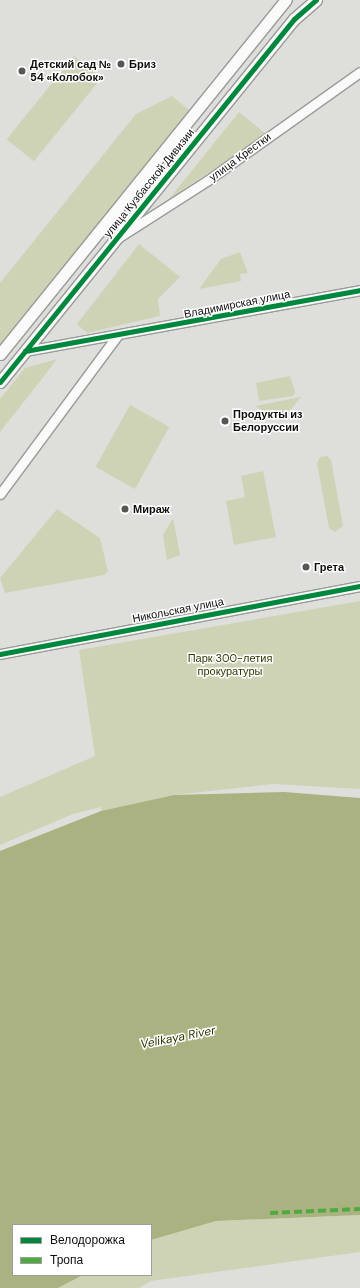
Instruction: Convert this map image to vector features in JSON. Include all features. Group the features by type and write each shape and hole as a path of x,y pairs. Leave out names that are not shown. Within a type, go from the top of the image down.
{"street":[{"name":"улица Кузбасской Дивизии","path":"0,354 286,0"},
{"name":"улица Кузбасской Дивизии","path":"0,382 294,19 316,0"},
{"name":"улица Крестки","path":"118,238 208,180 360,72"},
{"name":"Владимирская улица","path":"25,351 118,336 360,290"},
{"path":"0,494 118,336"},
{"name":"Никольская улица","path":"0,654 360,586"}],"green space":[{"path":"74,56 101,78 34,161 7,139"},
{"path":"172,96 194,114 0,349 0,283 136,114"},
{"path":"239,112 266,134 169,199"},
{"path":"139,244 180,277 158,299 160,316 87,333 77,324"},
{"path":"240,252 248,273 240,274 241,281 199,289 221,259"},
{"path":"57,359 0,432 0,399 25,368"},
{"path":"290,376 295,392 293,396 259,401 256,383"},
{"path":"301,397 281,421 255,406"},
{"path":"130,405 169,427 135,489 96,467"},
{"path":"327,456 331,460 343,526 335,532 329,528 317,463 320,457"},
{"path":"263,471 276,537 234,545 226,501 245,497 241,476"},
{"path":"57,509 100,538 108,571 104,575 5,593 0,578"},
{"path":"173,518 180,555 167,560 163,535"},
{"name":"Парк 300-летия прокуратуры","path":"360,601 360,789 273,784 174,795 101,811 101,807 73,814 0,845 0,797 95,756 79,650"},
{"path":"360,1215 360,1252 151,1281 139,1288 58,1288 81,1276 152,1276 152,1240 216,1221"}],"water":[{"name":"Velikaya River","path":"284,792 360,798 360,1215 216,1221 152,1240 152,1224 12,1224 12,1276 81,1276 58,1288 0,1288 0,851 101,811 174,795"}],"marked path":[{"path":"270,1213 360,1209"}],"cycle path":[{"path":"0,382 294,19 316,0"},
{"path":"25,351 360,290"},
{"path":"0,654 360,586"}],"place":[{"name":"Бриз","path":"121,64"},
{"name":"Детский сад № 54 «Колобок»","path":"22,71"},
{"name":"Продукты из Белоруссии","path":"225,421"},
{"name":"Мираж","path":"125,509"},
{"name":"Грета","path":"306,567"}]}
